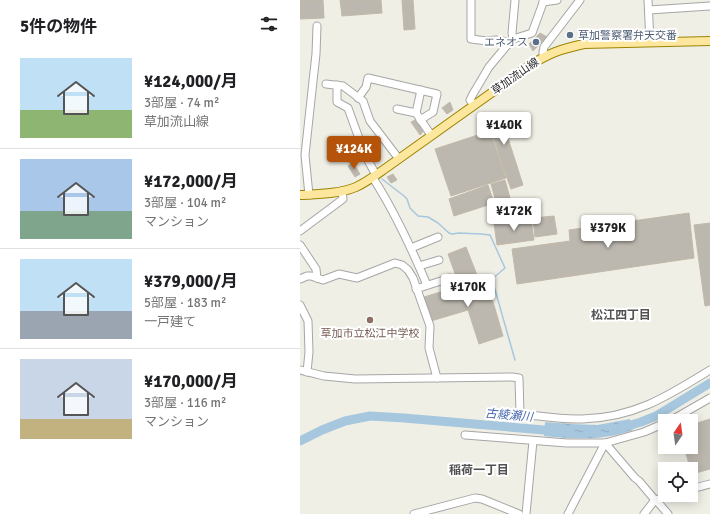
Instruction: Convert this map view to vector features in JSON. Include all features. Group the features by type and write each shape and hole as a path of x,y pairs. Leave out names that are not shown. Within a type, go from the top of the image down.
{"main road":[{"name":"草加流山線","path":"300,195 342,191 355,187 375,176 474,105 544,57 556,51 584,44 710,41"}],"street":[{"path":"472,0 471,39 487,41 511,41 532,33 544,1 557,0"},
{"path":"474,105 470,100 472,94 489,67 511,41 515,0"},
{"path":"544,57 544,47 580,0"},
{"path":"648,0 650,42"},
{"path":"649,10 710,6"},
{"path":"309,195 305,155 316,54 317,26"},
{"path":"358,98 366,87 368,78 437,94 433,112 420,120"},
{"path":"326,84 343,86 363,101 370,121 399,159"},
{"path":"337,86 337,102 348,108 365,155 411,248 427,285"},
{"path":"421,90 416,113 431,135"},
{"path":"397,109 416,113"},
{"path":"301,228 342,199 342,191"},
{"path":"411,248 438,237"},
{"path":"300,245 316,269 317,278"},
{"path":"419,266 439,260"},
{"path":"300,279 311,276 323,280 339,274 357,278 395,263 402,265 408,270 413,278 430,326 429,348 437,378"},
{"path":"416,288 450,278"},
{"path":"300,305 304,319 308,321 308,372"},
{"path":"300,370 324,376 355,379 519,378 520,414 581,419 612,416 639,409 665,397 710,370"},
{"path":"682,414 710,398"},
{"path":"465,435 568,443 605,443 644,432 658,426"},
{"path":"526,514 533,441"},
{"path":"605,443 634,478 639,481 668,514"},
{"path":"568,514 605,443"},
{"path":"698,487 710,484"},
{"path":"414,514 475,498 482,499 518,514"},
{"path":"644,514 656,500"}],"water":[{"path":"630,419 633,430 622,434 600,438 544,436 545,422 597,425"}],"building":[{"path":"300,0 323,0 324,18 300,19"},
{"path":"340,0 381,0 382,13 342,16"},
{"path":"402,0 413,0 415,29 404,30"},
{"path":"540,33 547,37 533,51 529,44"},
{"path":"450,102 453,110 447,114 442,108"},
{"path":"415,120 423,130 420,135 411,122"},
{"path":"504,126 516,163 503,167 491,130"},
{"path":"490,131 506,178 451,196 435,149"},
{"path":"353,163 360,174 355,177 348,166"},
{"path":"516,163 523,185 511,189 503,167"},
{"path":"393,174 397,180 391,183 387,177"},
{"path":"505,180 510,198 496,202 491,184"},
{"path":"488,185 494,203 454,216 449,199"},
{"path":"689,213 694,258 517,284 512,249 570,241 569,230"},
{"path":"554,216 557,234 535,237 533,218"},
{"path":"531,219 534,240 497,245 494,223"},
{"path":"710,223 710,305 705,306 694,225"},
{"path":"466,247 477,275 458,282 448,254"},
{"path":"486,278 503,336 479,344 468,310 431,321 424,297"},
{"path":"710,419 710,469 698,472 698,462 688,462 686,454 698,454 698,423"}],"waterway":[{"path":"382,179 407,199 410,208 418,216 428,217 438,223 449,233 490,235 505,268 492,279 515,360"},
{"name":"古綾瀬川","path":"621,428 656,416 710,383"},
{"name":"古綾瀬川","path":"300,441 345,421 370,416 556,431"},
{"path":"514,419 514,427"}],"place":[{"name":"草加警察署弁天交番","path":"570,35"},
{"name":"エネオス","path":"536,42"},
{"name":"草加市立松江中学校","path":"370,320"}],"district":[{"name":"松江四丁目","path":"621,315"},
{"name":"稲荷一丁目","path":"479,470"}]}
